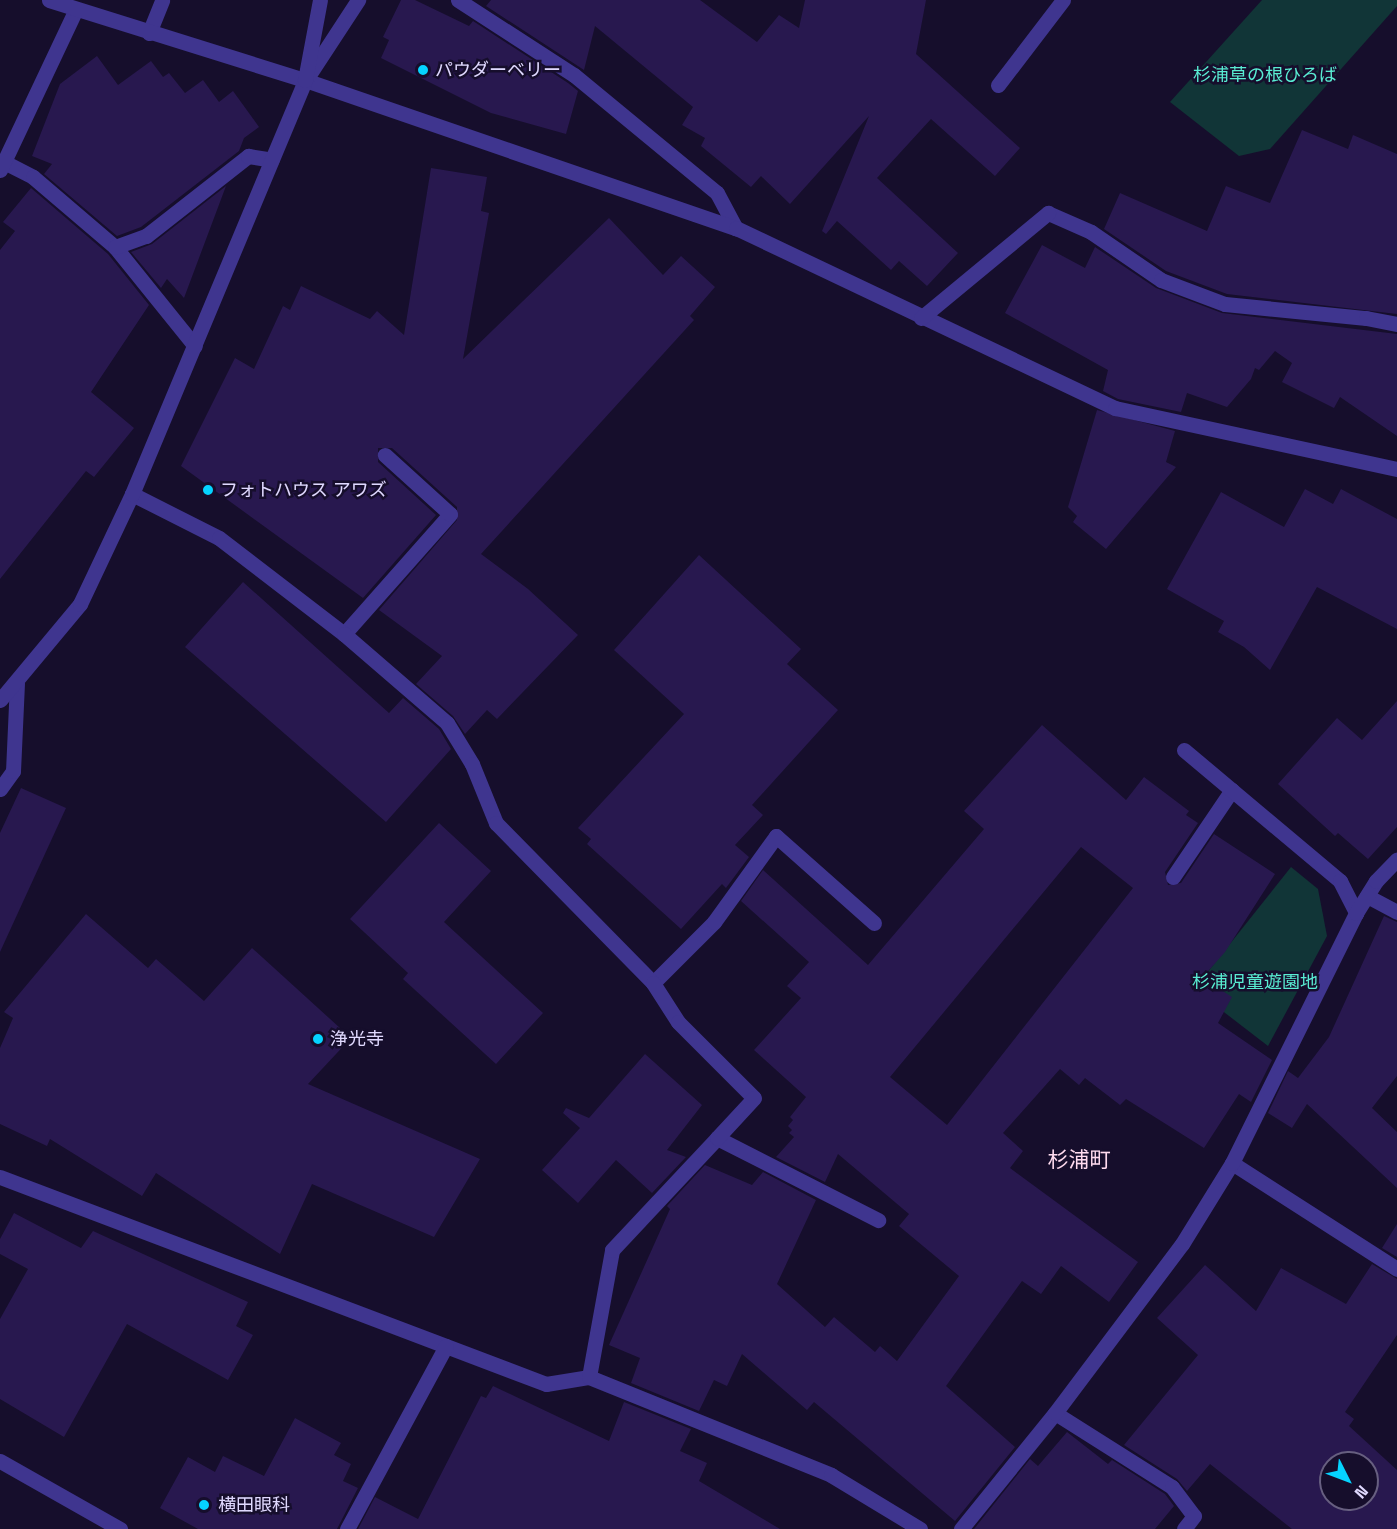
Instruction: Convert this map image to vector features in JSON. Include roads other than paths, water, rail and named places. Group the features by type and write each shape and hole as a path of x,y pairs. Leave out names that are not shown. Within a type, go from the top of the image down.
{"street":[{"path":"49,0 305,80 736,228 921,318 1115,408 1397,469"},
{"path":"149,33 162,0"},
{"path":"305,80 320,0"},
{"path":"0,700 17,683 80,604 132,494 305,80 358,0"},
{"path":"458,0 574,75 717,193 736,228"},
{"path":"998,85 1063,0"},
{"path":"76,9 3,167 33,177 115,247 195,346"},
{"path":"115,247 146,236 248,156 272,160"},
{"path":"921,318 1048,213 1091,232 1161,280 1225,304 1397,324"},
{"path":"344,634 450,514 385,455"},
{"path":"132,494 219,538 344,634 447,723 472,764 496,823 653,983 678,1022 754,1098 612,1250 589,1377"},
{"path":"0,789 14,771 17,683"},
{"path":"1184,750 1340,881 1356,913"},
{"path":"1173,877 1232,790"},
{"path":"653,983 714,922 776,836 874,923"},
{"path":"961,1529 1055,1413 1182,1244 1232,1163 1356,913 1397,859"},
{"path":"1367,896 1397,912"},
{"path":"717,1138 878,1220"},
{"path":"1232,1163 1397,1269"},
{"path":"0,1177 546,1384 589,1377 831,1475 920,1529"},
{"path":"347,1529 446,1347"},
{"path":"1055,1413 1172,1487 1194,1516 1184,1529"},
{"path":"0,1461 120,1529"}],"place":[{"name":"パウダーベリー","path":"423,70"},
{"name":"フォトハウス アワズ","path":"208,490"},
{"name":"浄光寺","path":"318,1039"},
{"name":"横田眼科","path":"204,1505"}],"district":[{"name":"杉浦町","path":"1079,1160"}],"park label":[{"name":"杉浦草の根ひろば","path":"1265,75"},
{"name":"杉浦児童遊園地","path":"1255,982"}]}
